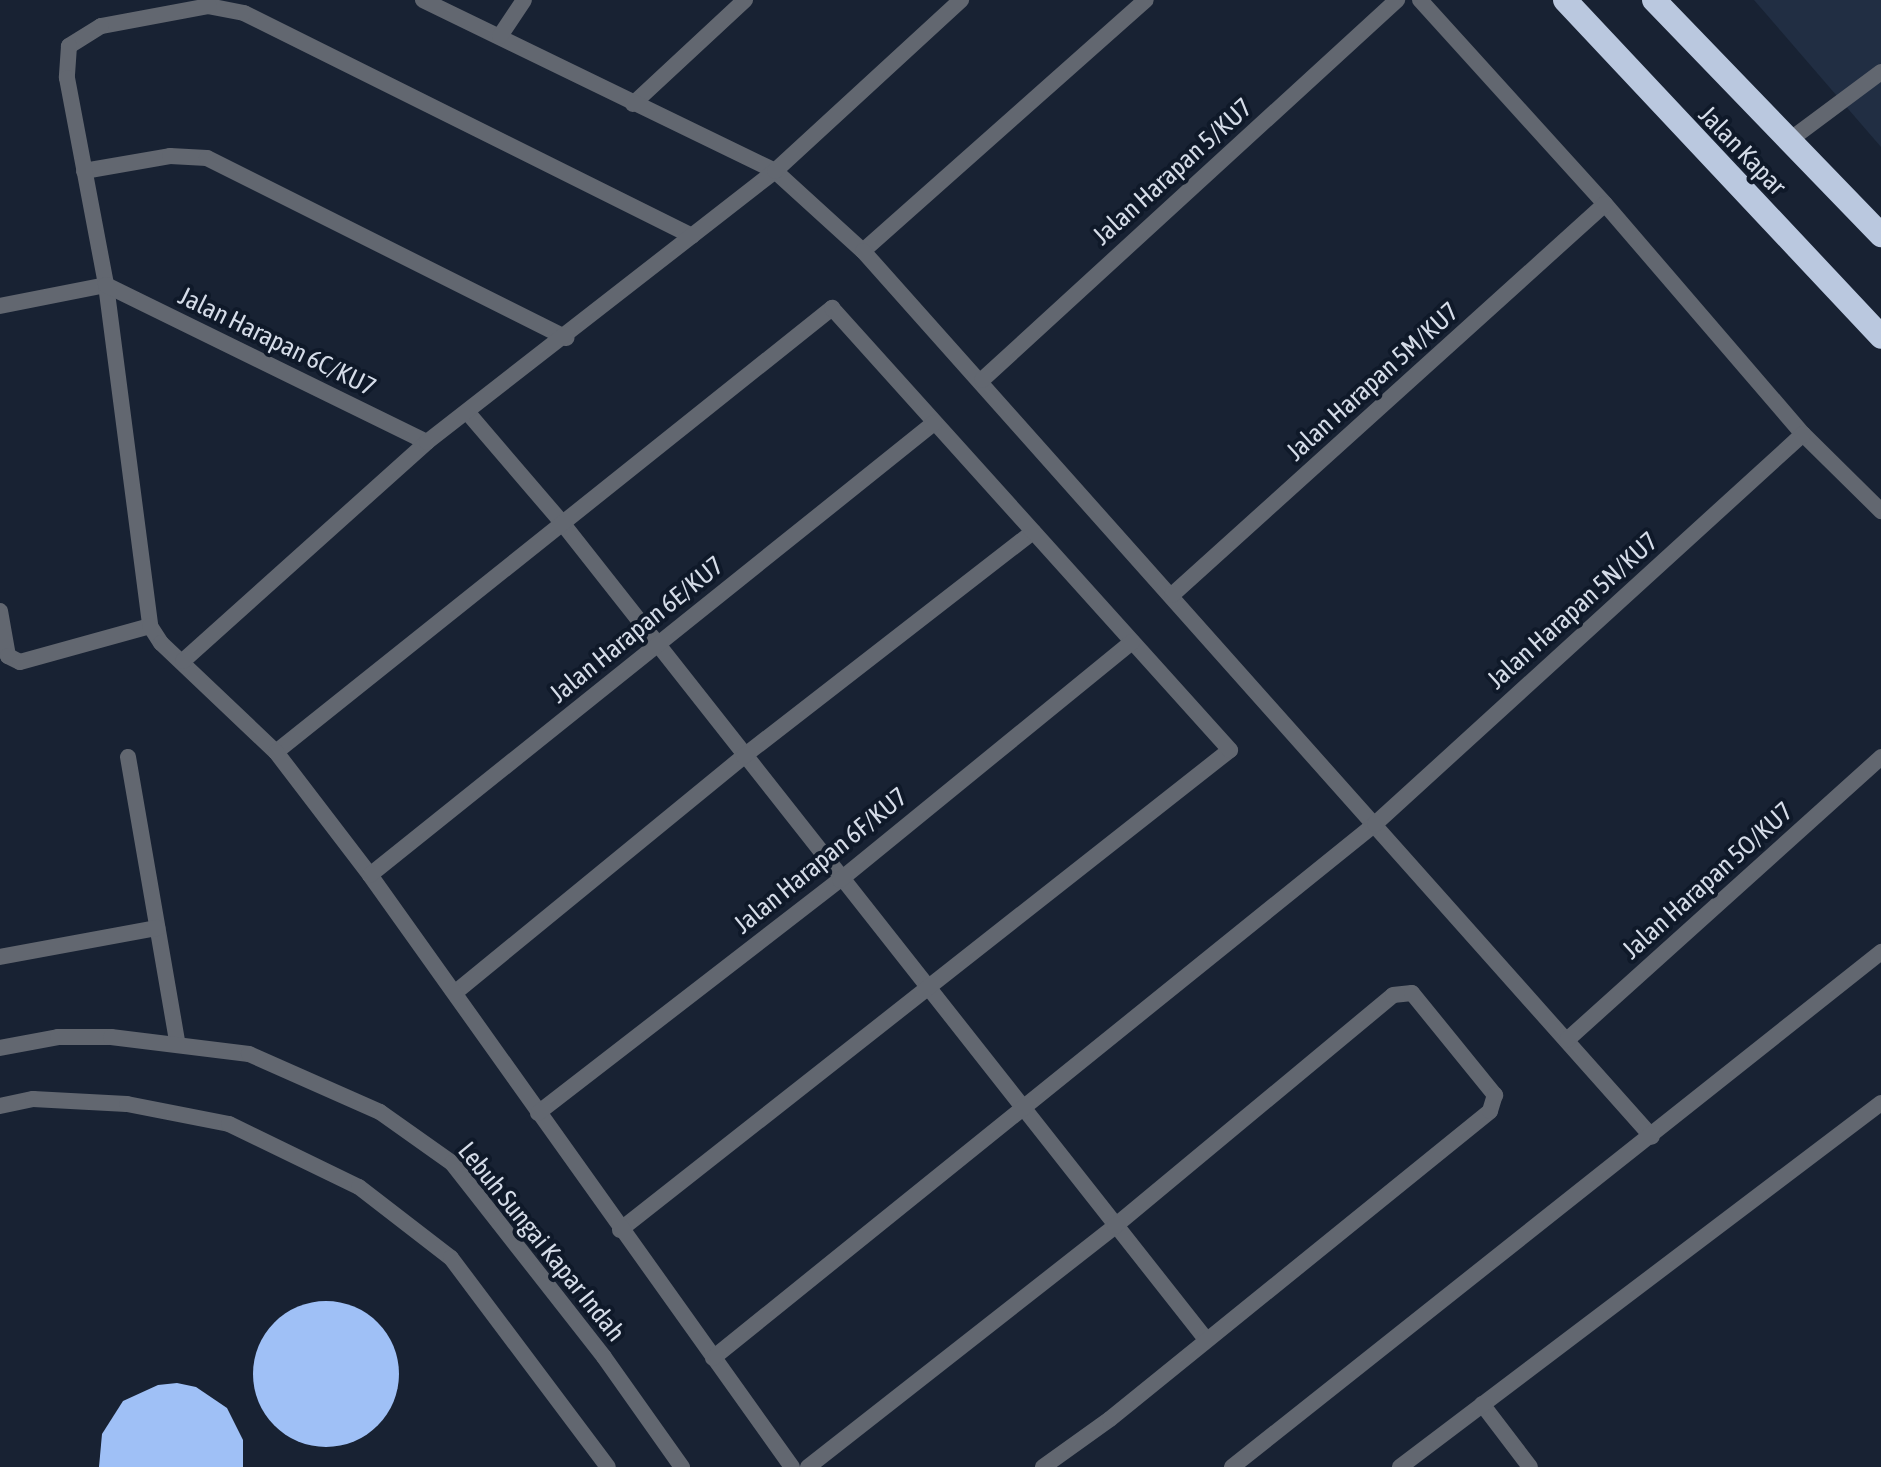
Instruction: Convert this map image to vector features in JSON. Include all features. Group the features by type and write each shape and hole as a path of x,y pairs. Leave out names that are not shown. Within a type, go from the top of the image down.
{"highway":[{"name":"Jalan Kapar","path":"1565,0 1881,337"},
{"name":"Jalan Kapar","path":"1654,0 1787,142 1881,235"}],"street":[{"path":"423,0 775,171 863,251 982,380 1652,1137"},
{"path":"500,36 524,0"},
{"path":"633,104 745,0"},
{"path":"183,661 427,442 566,338 775,171 961,0"},
{"path":"863,251 1146,0"},
{"name":"Jalan Harapan 5/KU7","path":"982,380 1397,0"},
{"path":"1420,0 1605,204 1803,434 1881,511"},
{"path":"692,236 244,13 209,6 101,26 69,46 67,78 106,285 150,626 276,752 370,875 457,991 620,1230 792,1467"},
{"path":"1787,142 1881,72"},
{"path":"84,171 170,156 207,158 566,338"},
{"name":"Jalan Harapan 5M/KU7","path":"1172,595 1605,204"},
{"path":"0,306 106,285"},
{"name":"Jalan Harapan 6C/KU7","path":"106,285 427,442"},
{"path":"276,752 832,308 1230,750 930,991 620,1230"},
{"path":"468,413 563,524 840,880 1024,1107 1205,1338"},
{"name":"Jalan Harapan 6E/KU7","path":"370,875 934,423"},
{"name":"Jalan Harapan 5N/KU7","path":"713,1358 1375,824 1803,434"},
{"path":"457,991 744,756 1033,532"},
{"path":"0,611 8,656 20,662 150,626"},
{"name":"Jalan Harapan 6F/KU7","path":"538,1113 840,880 1132,642"},
{"path":"128,757 177,1042"},
{"name":"Jalan Harapan 5O/KU7","path":"1567,1040 1881,757"},
{"path":"0,957 157,928"},
{"path":"1232,1467 1652,1137 1881,952"},
{"path":"808,1467 1115,1226 1393,995 1412,993 1495,1095 1490,1111 1205,1338 1110,1419 1043,1467"},
{"name":"Lebuh Sungai Kapar Indah","path":"0,1048 58,1037 177,1042 249,1054 380,1112 452,1163 604,1357 682,1467"},
{"path":"0,1106 33,1099 127,1104 229,1124 359,1187 451,1258 608,1467"},
{"path":"1400,1467 1881,1103"},
{"path":"1482,1404 1530,1467"}],"shaded area":[{"path":"1754,0 1881,0 1881,147"}],"building":[{"path":"326,1301 354,1307 378,1322 393,1346 399,1374 393,1402 378,1426 354,1441 326,1447 298,1441 274,1426 259,1402 253,1374 259,1346 274,1322 298,1307"},
{"path":"177,1383 196,1387 227,1408 243,1440 243,1467 99,1467 102,1434 123,1401 158,1385"}]}
